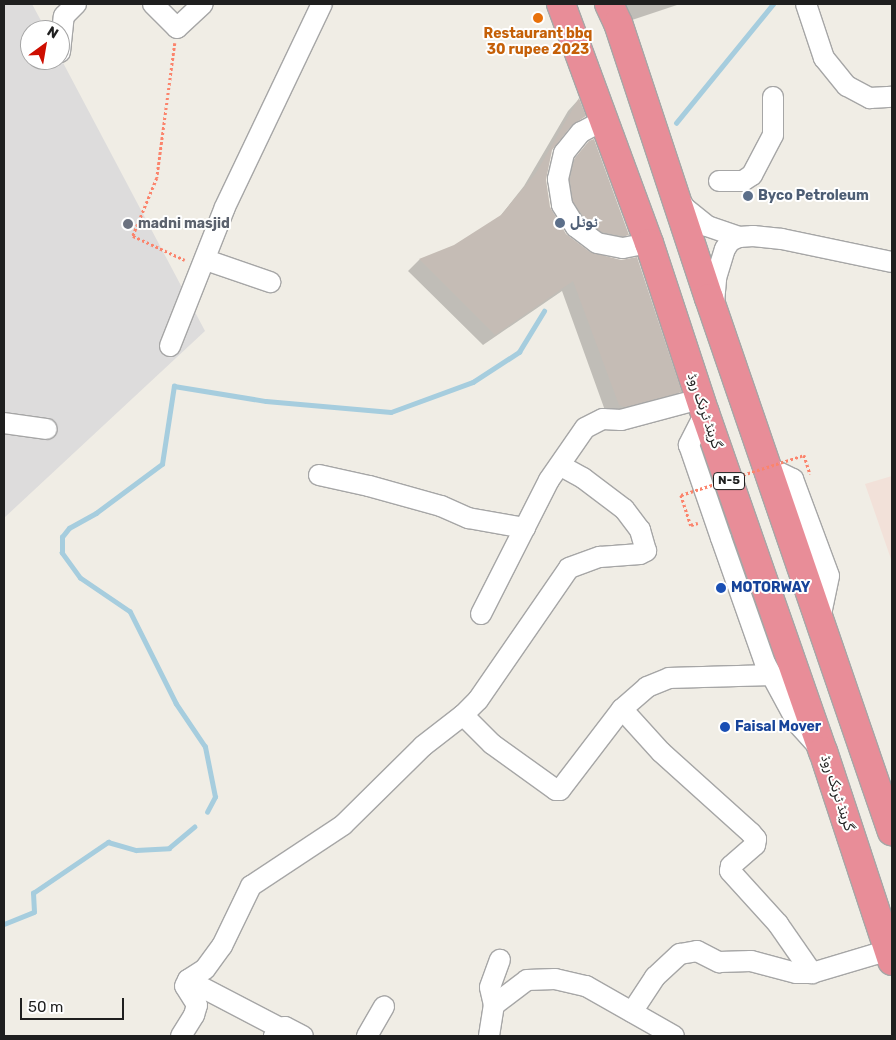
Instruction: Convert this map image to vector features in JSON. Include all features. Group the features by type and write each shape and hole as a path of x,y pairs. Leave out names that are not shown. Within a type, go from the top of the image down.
{"highway":[{"name":"گرینڈ ٹرنک روڈ","path":"561,4 649,242 702,406 823,751 890,955"},
{"path":"609,4 618,23 892,832"},
{"path":"862,743 857,760 892,853"},
{"path":"858,854 870,868 883,896 887,900 892,900"}],"street":[{"path":"64,20 64,16 76,4"},
{"path":"153,4 177,28 203,4"},
{"path":"170,346 205,263 225,207 322,4"},
{"path":"806,4 824,58 847,86 870,98 892,97"},
{"path":"719,181 743,181 752,175 773,135 773,97"},
{"path":"604,120 581,132 564,153 558,179 562,205 576,227 597,243 623,248 649,242"},
{"path":"674,191 685,208 707,226 739,237 753,236 782,239 892,262"},
{"path":"714,311 716,278 721,260 728,244 739,237"},
{"path":"205,263 270,282"},
{"path":"481,614 549,480 585,428 603,419 621,420 702,406 689,445 765,663 798,724 823,751"},
{"path":"4,423 47,429"},
{"path":"181,1036 194,1015 196,1004 185,986 188,980 205,968 222,946 251,886 343,825 423,746 463,715 478,700 569,568 600,557 640,554 646,551 640,530 624,509 584,478 560,464"},
{"path":"318,475 369,486 441,506 468,518 525,528"},
{"path":"463,715 492,744 556,790 560,790 622,709 647,687 670,678 772,675"},
{"path":"622,709 661,752 756,839 755,845 731,866 730,871 778,924 812,973"},
{"path":"632,1012 655,976 680,954 697,951 719,962 751,961 796,973 812,973 890,955"},
{"path":"489,1036 494,1005 490,987 500,960"},
{"path":"494,1005 527,980 555,978 586,986 674,1036"},
{"path":"188,980 277,1032 285,1027 303,1036"},
{"path":"367,1036 384,1006"}],"path":[{"path":"177,28 166,99 157,178 133,236 205,263"},
{"path":"691,525 681,494 804,455 812,479"}],"shaded area":[{"path":"4,4 32,4 41,20 20,20 20,70 67,70 205,331 4,518"},
{"path":"892,476 892,562 865,484"}],"building":[{"path":"579,98 586,116 572,125 552,150 546,180 550,207 566,234 590,252 621,260 637,257 682,392 625,407 619,405 573,281 495,335 419,259 454,245 501,215 536,173"},
{"path":"594,139 629,235 623,236 602,232 585,219 573,201 570,179 575,158 589,141"}],"waterway":[{"path":"676,123 773,4"},
{"path":"207,812 215,797 205,747 176,704 130,612 80,578 62,553 62,537 69,528 96,513 162,464 174,386 266,401 391,412 473,382 519,352 544,311"},
{"path":"4,924 34,912 33,893 108,842 136,850 169,848 194,827"}],"place":[{"name":"Restaurant bbq 30 rupee 2023","path":"538,18"},
{"name":"Byco Petroleum","path":"748,196"},
{"name":"ٹوٹل","path":"560,223"},
{"name":"madni masjid","path":"128,224"},
{"name":"MOTORWAY","path":"721,588"},
{"name":"Faisal Mover","path":"725,727"}]}
